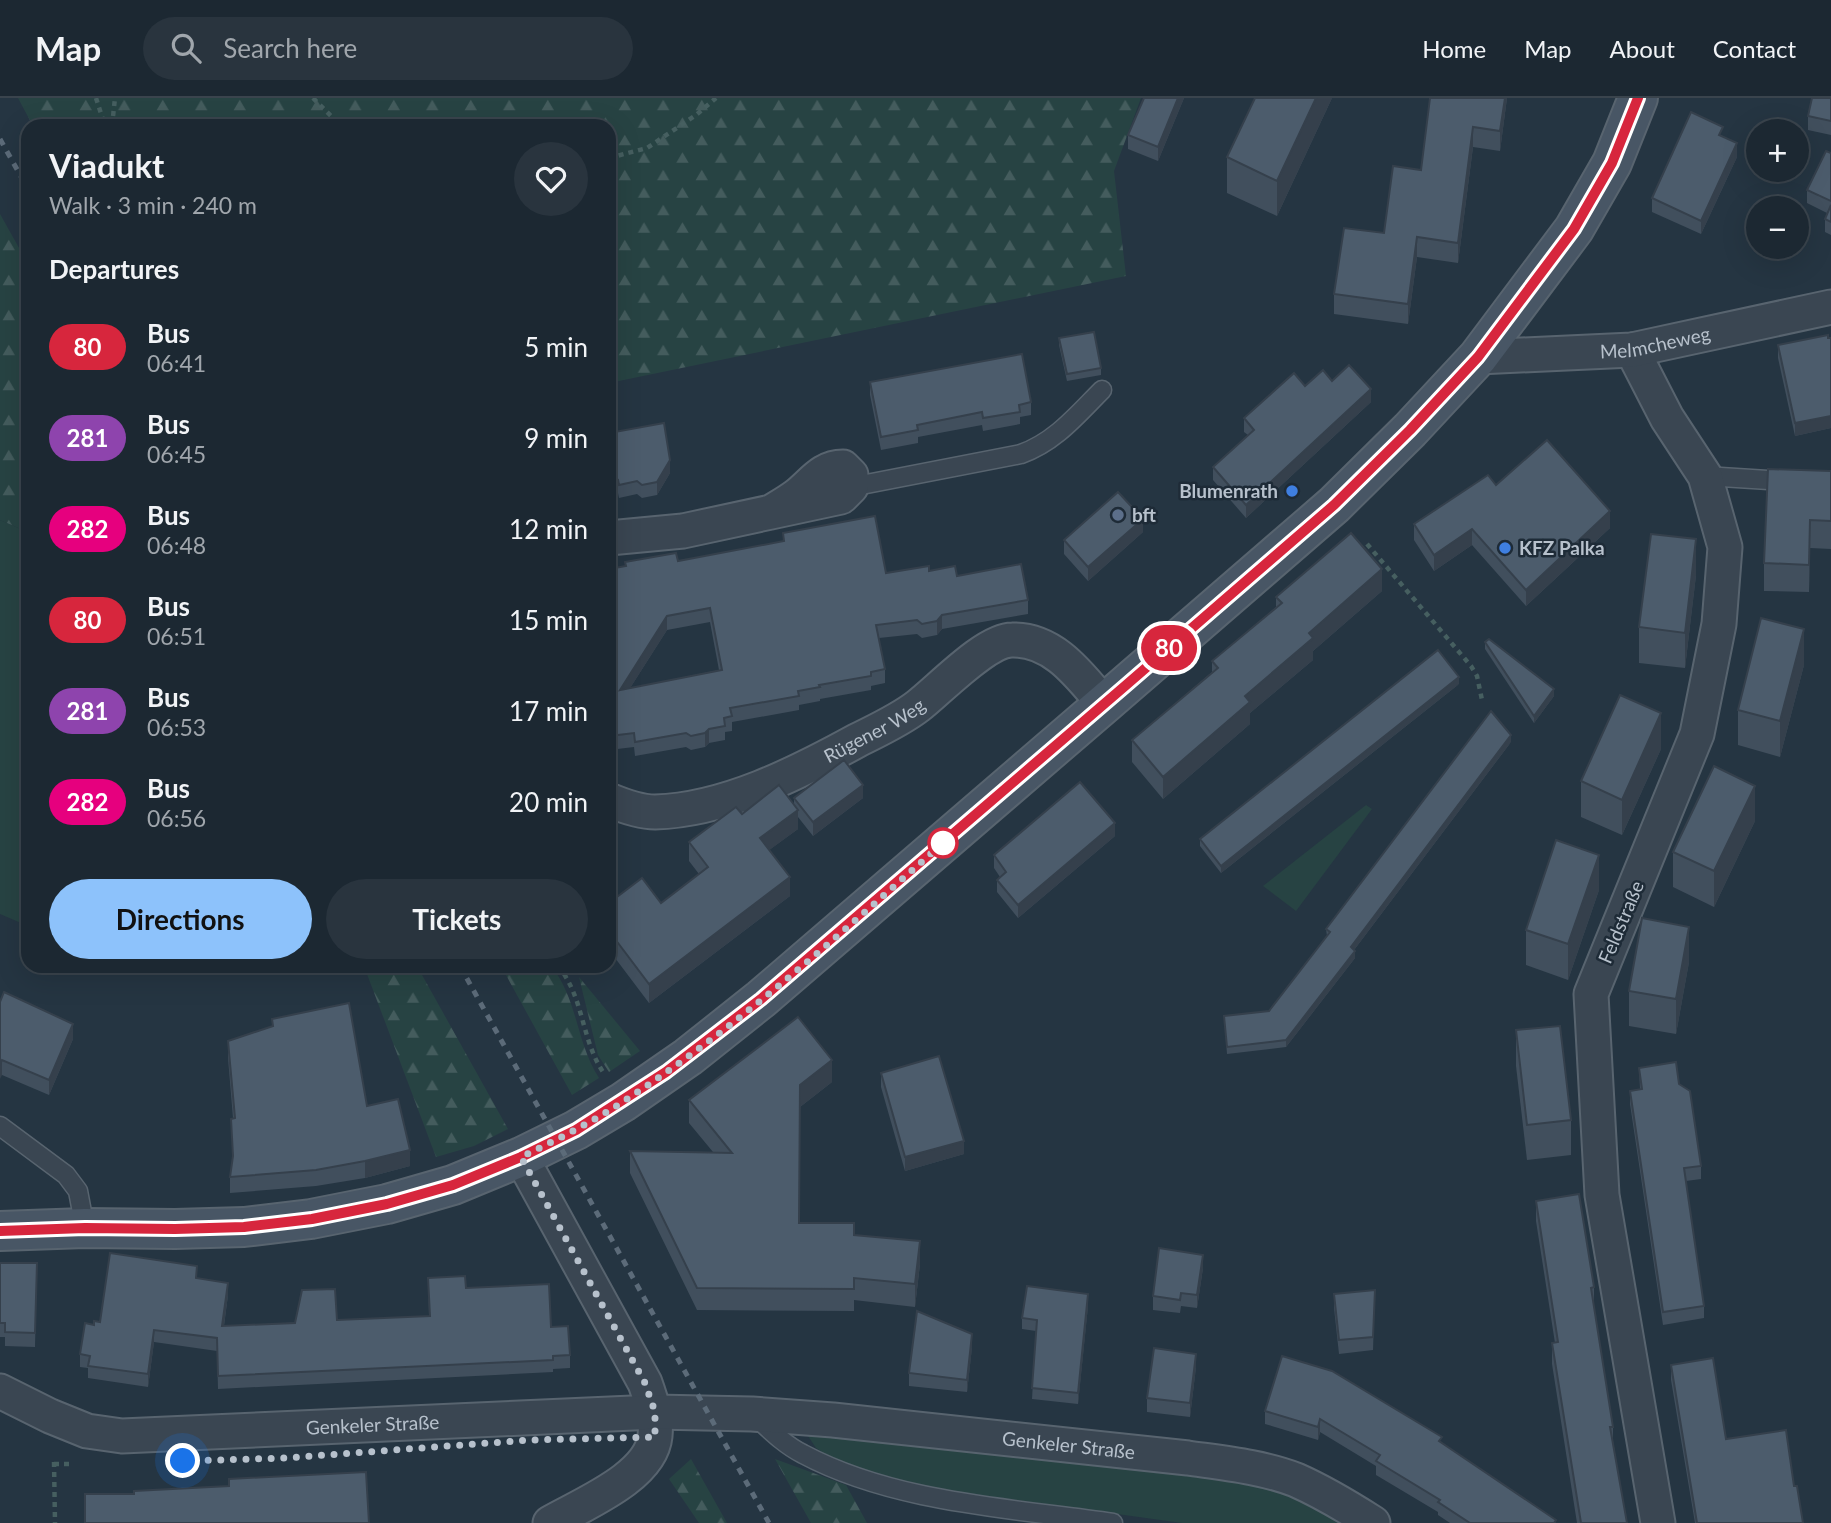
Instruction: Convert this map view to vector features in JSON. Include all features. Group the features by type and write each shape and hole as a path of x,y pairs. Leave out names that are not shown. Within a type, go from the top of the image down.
{"main road":[{"path":"0,1231 244,1227 312,1219 400,1200 453,1185 521,1157 576,1130 623,1102 688,1057 761,999 1334,505 1410,430 1478,357 1574,229 1612,163 1638,98"}],"street":[{"name":"Melmcheweg","path":"1478,357 1632,350 1831,307"},
{"name":"Feldstraße","path":"1632,350 1667,418 1705,476 1725,547 1719,624 1697,734 1591,994 1602,1195 1658,1523"},
{"path":"616,537 683,531 841,497 851,487"},
{"name":"Rügener Weg","path":"616,802 652,812 685,808 738,795 805,769 916,708 990,646 1012,640 1044,646 1071,666 1104,704"},
{"path":"521,1157 645,1383 655,1412 655,1437 648,1459 627,1479 550,1523"},
{"name":"Genkeler Straße","path":"0,1391 87,1431 122,1436 655,1412 752,1413 846,1421 1239,1465 1294,1479 1339,1501 1373,1523"}],"lane":[{"path":"851,487 1021,454 1038,448 1054,438 1102,390"},
{"path":"1705,476 1831,484"},
{"path":"0,1126 66,1175 78,1191 85,1228"},
{"path":"752,1413 781,1440 802,1454 883,1486 929,1497 1113,1523"}],"path":[{"path":"96,98 103,119"},
{"path":"113,119 115,98"},
{"path":"313,98 334,119"},
{"path":"616,156 647,148 716,98"},
{"path":"1367,544 1471,666 1477,676 1482,700"},
{"path":"562,973 576,995 593,1058 623,1102"},
{"path":"50,1416 55,1523"},
{"path":"54,1464 81,1464"}],"green space":[{"path":"18,98 1141,98 1114,171 1126,276 616,382 616,119 29,119"},
{"path":"0,214 21,252 21,529 0,520"},
{"path":"0,520 21,529 21,923 0,914"},
{"path":"1366,805 1372,809 1296,911 1263,886"},
{"path":"367,973 421,973 508,1129 474,1146 436,1157"},
{"path":"505,973 556,973 560,979 567,992 591,1064 599,1078 572,1095"},
{"path":"579,977 640,1051 609,1072 598,1055"},
{"path":"806,1433 1238,1481 1288,1492 1347,1523 1182,1523 922,1487 868,1475 838,1463 816,1448"},
{"path":"691,1459 727,1523 699,1523 669,1479"},
{"path":"775,1459 846,1485 867,1523 811,1523"}],"building":[{"path":"1144,98 1178,98 1158,147 1128,135"},
{"path":"1255,98 1316,98 1277,181 1227,157"},
{"path":"1430,98 1505,98 1500,131 1473,127 1458,243 1417,237 1408,304 1334,294 1344,228 1384,233 1393,166 1421,170"},
{"path":"1812,98 1831,98 1831,121 1808,116"},
{"path":"1691,112 1723,127 1719,135 1737,143 1701,221 1652,198"},
{"path":"1826,151 1831,153 1831,201 1807,190"},
{"path":"1831,205 1831,222 1825,219"},
{"path":"1094,332 1101,368 1067,374 1059,338"},
{"path":"1828,335 1828,338 1831,338 1831,416 1795,423 1778,345"},
{"path":"1022,354 1031,402 1019,405 1020,412 983,418 982,412 917,425 918,430 881,437 870,382"},
{"path":"1349,365 1371,389 1246,505 1213,467 1254,430 1244,418 1294,373 1305,386 1323,370 1332,381"},
{"path":"664,423 670,460 657,482 642,485 637,481 619,485 616,480 616,432"},
{"path":"1547,440 1610,511 1526,590 1472,529 1434,555 1414,524 1488,475 1496,485"},
{"path":"1768,469 1831,471 1831,521 1810,520 1809,565 1764,563"},
{"path":"1118,492 1143,519 1088,567 1064,540"},
{"path":"875,516 886,573 929,566 929,571 955,566 957,576 1021,564 1028,600 942,615 937,621 922,624 917,620 876,625 885,669 871,672 871,676 798,691 799,696 730,708 732,716 724,718 725,726 709,729 705,733 691,736 686,733 635,742 634,733 616,735 616,568 626,566 625,562 676,553 678,561 784,541 783,533","holes":["710,608 722,670 620,690 667,616"]},
{"path":"1351,533 1382,569 1309,633 1313,638 1245,696 1250,702 1163,777 1132,740 1218,668 1212,661 1282,603 1276,597"},
{"path":"1651,534 1696,539 1685,633 1639,627"},
{"path":"1761,618 1804,629 1780,721 1738,710"},
{"path":"1489,639 1554,689 1534,716 1485,642"},
{"path":"1438,650 1459,677 1221,866 1200,839"},
{"path":"1620,695 1661,713 1622,800 1581,781"},
{"path":"1491,711 1511,735 1351,947 1355,951 1286,1040 1227,1047 1224,1016 1269,1011 1330,932 1326,929"},
{"path":"844,760 863,785 813,822 794,798"},
{"path":"1714,766 1755,786 1714,871 1673,852"},
{"path":"1080,782 1115,823 1018,905 997,880 1006,872 994,855"},
{"path":"779,785 798,810 760,838 790,877 649,984 616,940 616,898 642,878 661,903 708,867 689,842 736,807 742,814"},
{"path":"1556,840 1599,855 1568,944 1526,930"},
{"path":"1642,918 1689,927 1676,999 1629,991"},
{"path":"4,992 73,1024 49,1080 2,1060 0,1065 0,1002"},
{"path":"349,1003 367,1106 398,1099 410,1150 316,1170 230,1177 233,1156 231,1119 235,1118 228,1041 273,1026 272,1019"},
{"path":"798,1017 832,1060 800,1085 799,1223 854,1223 854,1235 920,1241 915,1284 854,1278 854,1289 697,1288 630,1151 732,1153 689,1100"},
{"path":"1560,1026 1571,1120 1527,1125 1516,1030"},
{"path":"939,1056 964,1141 905,1157 881,1073"},
{"path":"1676,1062 1679,1084 1690,1091 1701,1166 1684,1168 1704,1306 1663,1312 1630,1091 1642,1089 1639,1068"},
{"path":"1579,1194 1613,1427 1610,1427 1627,1523 1581,1523 1552,1343 1558,1342 1536,1201"},
{"path":"1159,1248 1203,1255 1197,1295 1181,1293 1180,1300 1153,1296"},
{"path":"110,1253 197,1266 196,1278 228,1283 222,1326 295,1323 302,1290 335,1289 337,1320 430,1316 428,1278 465,1276 466,1288 549,1284 551,1327 568,1326 570,1355 553,1356 553,1360 218,1376 217,1338 154,1330 148,1374 88,1366 90,1356 80,1354 85,1323 94,1325 94,1321 100,1322"},
{"path":"0,1263 37,1263 35,1333 5,1332 5,1323 0,1323"},
{"path":"1027,1286 1088,1294 1078,1393 1032,1388 1037,1320 1022,1318"},
{"path":"1375,1290 1373,1337 1339,1340 1334,1294"},
{"path":"917,1311 972,1334 967,1380 909,1373"},
{"path":"1154,1348 1196,1354 1190,1403 1147,1398"},
{"path":"1282,1356 1332,1371 1442,1437 1439,1441 1556,1520 1554,1523 1470,1523 1438,1502 1440,1500 1376,1461 1380,1455 1320,1419 1318,1427 1265,1411"},
{"path":"1713,1358 1726,1439 1786,1430 1794,1486 1797,1486 1803,1523 1697,1523 1671,1365"},
{"path":"366,1472 369,1523 85,1523 85,1494 134,1494 134,1491 229,1486 229,1479"}],"railway":[{"path":"0,139 21,176"},
{"path":"464,973 769,1523"}],"bus line":[{"name":"80","path":"0,1231 244,1227 312,1219 387,1204 453,1185 521,1157 576,1130 623,1102 688,1057 761,999 1334,505 1410,430 1478,357 1574,229 1612,163 1638,98"}],"place":[{"name":"Blumenrath","path":"1292,491"},
{"name":"bft","path":"1118,515"},
{"name":"KFZ Palka","path":"1505,548"}],"route":[{"path":"183,1461 285,1458 530,1440 655,1437 655,1412 645,1383 521,1157 576,1130 623,1102 688,1057 761,999 943,843"}]}
